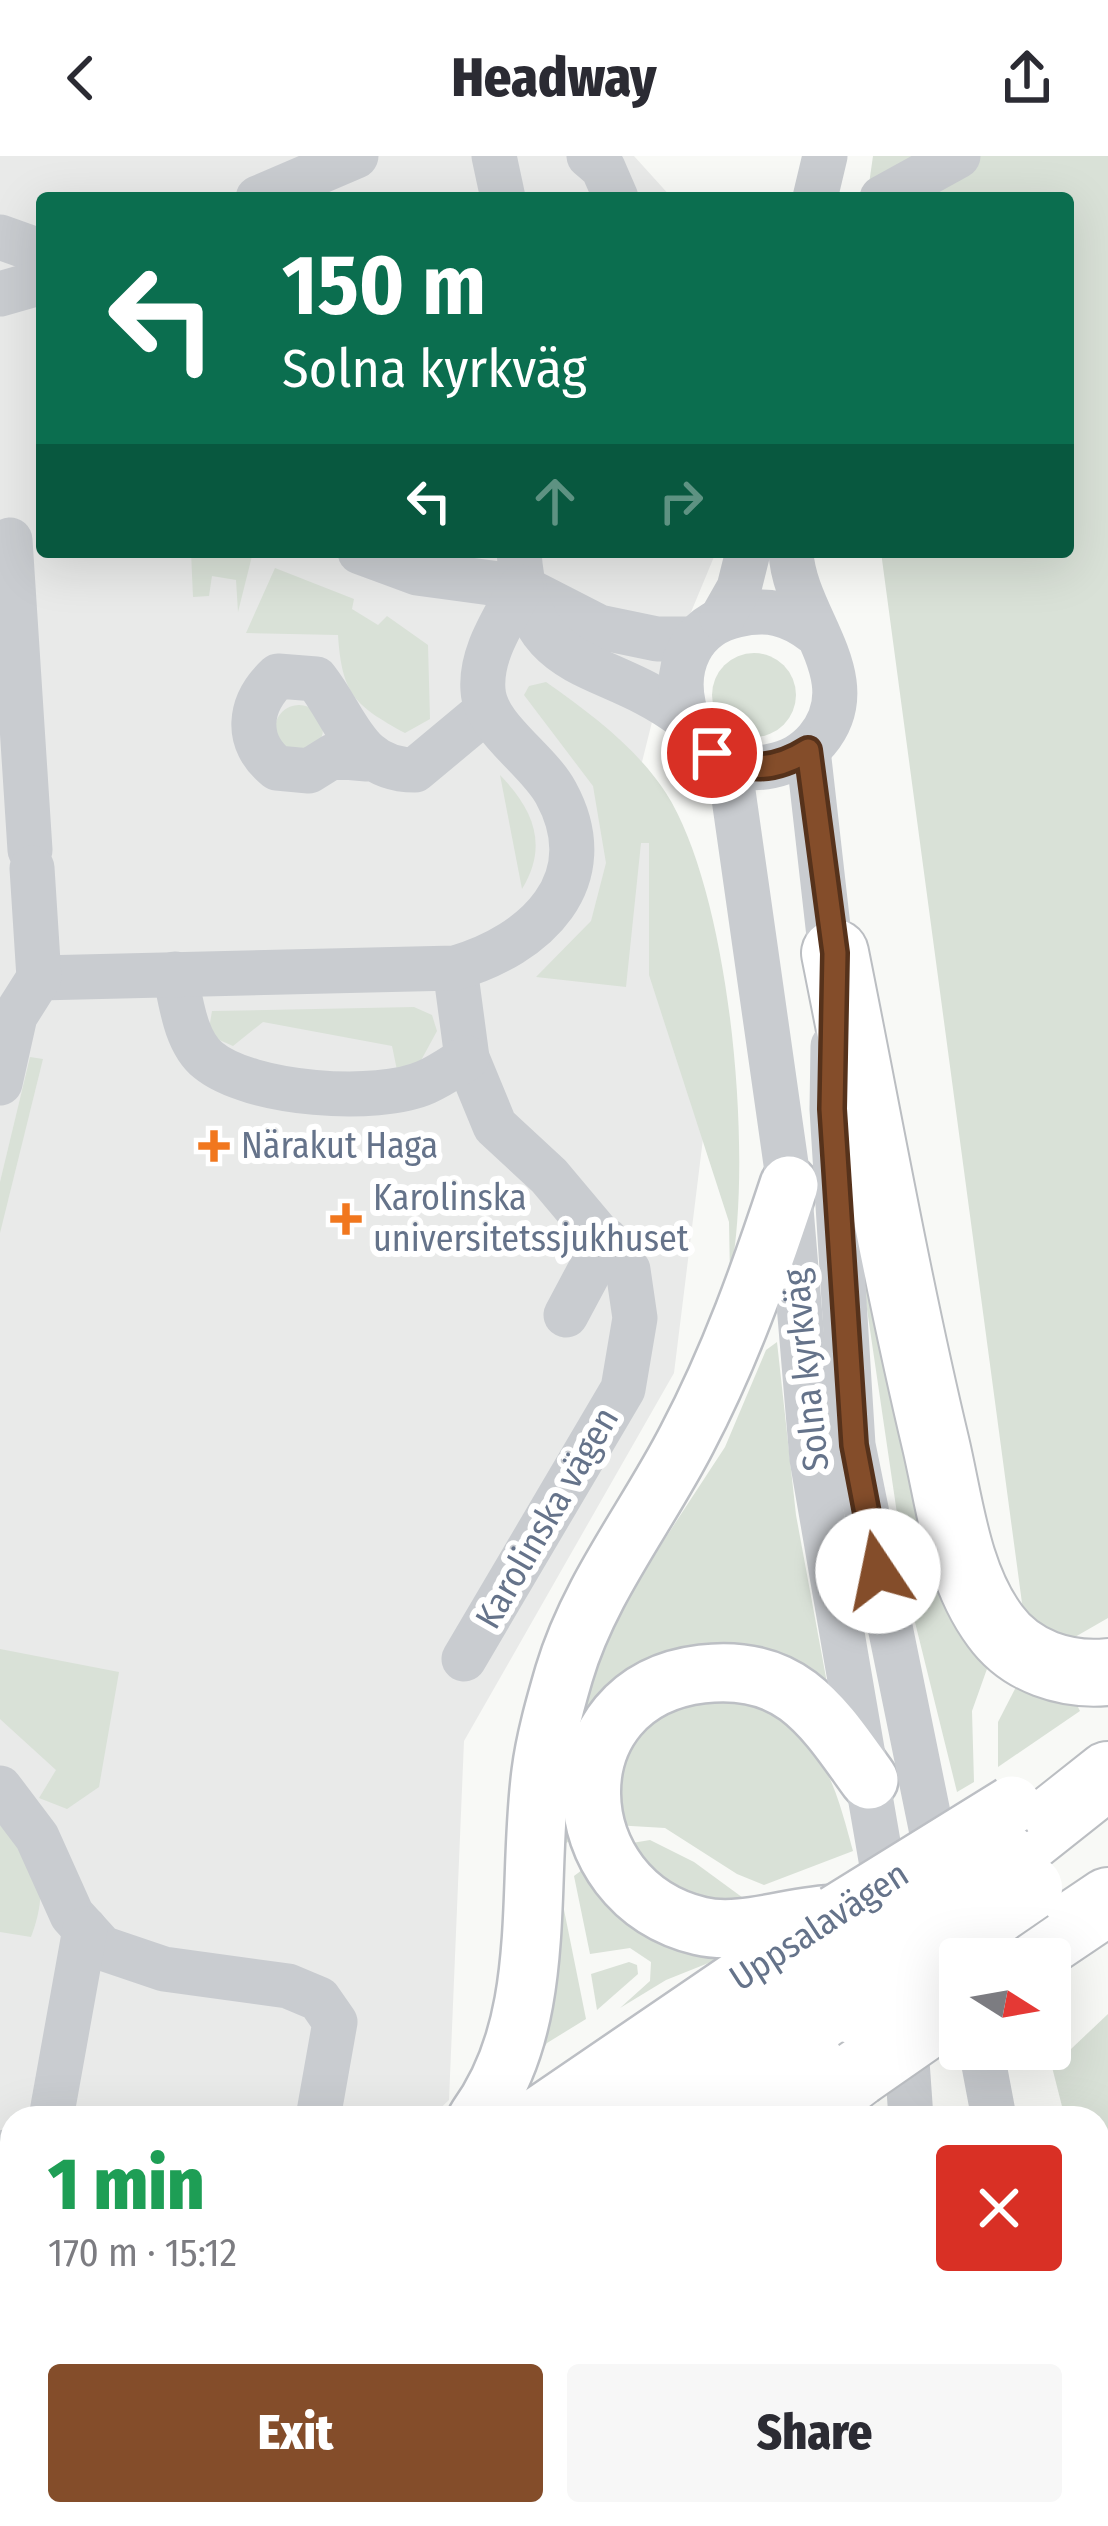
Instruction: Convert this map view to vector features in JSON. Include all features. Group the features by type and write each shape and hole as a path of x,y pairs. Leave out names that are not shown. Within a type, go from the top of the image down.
{"highway":[{"path":"835,953 914,1352 962,1555 986,1613 1017,1648 1058,1669 1108,1672"},
{"path":"1025,1888 1108,1775"},
{"path":"629,2106 1025,1888 1108,1833"},
{"path":"1025,1888 1108,1900"},
{"path":"711,2106 848,1988"},
{"path":"804,2106 848,1988"},
{"name":"Uppsalavägen","path":"848,1988 939,1999"}],"main road":[{"path":"484,2106 506,2069 530,1958 541,1770 566,1669 612,1566 686,1443 746,1317 789,1185"},
{"path":"848,1988 718,1929 652,1908 621,1879 600,1844 591,1812 594,1765 619,1715 653,1688 693,1675 738,1672 795,1694 828,1724 868,1780"},
{"path":"1025,1888 1108,1743"},
{"name":"Uppsalavägen","path":"565,2106 848,1988"}],"street":[{"path":"494,156 502,192"},
{"path":"816,192 825,156"},
{"path":"894,192 958,156"},
{"path":"278,192 330,176"},
{"path":"0,294 36,284"},
{"path":"0,1083 15,1016 39,978 10,540"},
{"path":"746,558 739,588 685,658 679,688 684,717 694,735 729,763 760,768 789,762 808,750 826,729 836,703 830,657 814,632 793,558"},
{"path":"406,562 520,570 599,627 657,639 709,628 762,609 797,620 814,632"},
{"path":"39,978 455,968 498,956 528,934 559,902 572,849 558,795 487,710 482,688 488,653 520,570"},
{"path":"520,570 538,633 578,663 651,692 684,717"},
{"path":"367,758 392,770 415,770 487,710"},
{"name":"Solna kyrkväg","path":"808,750 835,953 832,1109 854,1445 919,1782 956,1938"},
{"name":"Solna kyrkväg","path":"729,763 789,1185 812,1459 868,1780 910,2068 911,2106"},
{"name":"Karolinska vägen","path":"455,968 467,1058 495,1126 606,1240 628,1270 635,1318 623,1389 464,1659"},
{"path":"175,974 186,1025 207,1059 251,1081 361,1096 424,1084 467,1058"},
{"path":"566,1315 606,1240"},
{"path":"0,1788 38,1837 72,1915 102,1948 164,1969 288,1986 319,1999 335,2022 320,2106"},
{"path":"53,2106 85,1929"},
{"path":"985,2070 992,2106"}],"shaded area":[{"name":"Karolinska universitetssjukhuset","path":"0,156 634,156 667,192 36,192 36,558 714,558 662,682 636,786 712,1066 674,1373 464,1741 449,2100 443,2106 0,2106"},
{"path":"873,156 1108,156 1108,1618 1061,1645 1024,1618 882,558 1074,558 1074,192 868,192"},
{"path":"191,558 252,558 238,612 236,580 212,576 209,596 193,597"},
{"path":"275,568 354,599 352,609 378,625 387,616 428,645 430,719 405,733 362,705 343,671 338,635 246,633"},
{"path":"754,653 784,665 796,695 784,725 754,737 724,725 712,695 724,665"},
{"path":"546,682 611,732 654,776 688,838 707,895 721,960 737,1099 737,1227 730,1277 729,1222 649,975 649,843 641,843 626,987 536,977 591,921 606,863 593,786 524,695 529,686"},
{"path":"299,705 316,712 323,729 316,746 299,753 282,746 275,729 282,712"},
{"path":"500,775 521,801 534,828 535,857 522,889"},
{"path":"414,1007 432,1015 437,1031 418,1066 398,1075 392,1046 263,1022 233,1046 208,1035 212,1011"},
{"path":"30,1057 43,1059 0,1233 0,1182"},
{"path":"858,1248 993,1652 972,1711 974,1782 957,1792 910,1602"},
{"path":"777,1342 796,1515 832,1710 675,1659 576,1837 558,1848 564,1753 613,1618 725,1447 766,1350"},
{"path":"0,1649 119,1672 99,1787 67,1809 39,1798 56,1770 0,1719"},
{"path":"1017,1685 1075,1701 1080,1711 998,1767 998,1722"},
{"path":"664,1700 767,1700 824,1767 853,1851 764,1885 737,1874 665,1828 614,1825 609,1777"},
{"path":"0,1816 37,1872 40,1900 31,1937 0,1932"},
{"path":"650,1840 694,1862 750,1903 731,1906 665,1893 632,1843"},
{"path":"586,1867 721,1950 716,1960 666,1980 620,2008 650,1981 651,1962 630,1948 590,1954 574,1876"},
{"path":"559,1885 586,2019 547,2043 537,2058"},
{"path":"629,1962 637,1965 638,1974 597,2010 591,1974"},
{"path":"1108,2014 1108,2106 1062,2106 1053,2070 1071,2070 1071,2049"}],"place":[{"name":"Närakut Haga","path":"214,1146"},
{"name":"Karolinska universitetssjukhuset","path":"346,1219"}],"route":[{"path":"712,753 729,763 760,768 789,762 808,750 835,953 832,1109 854,1445 878,1571"}]}
